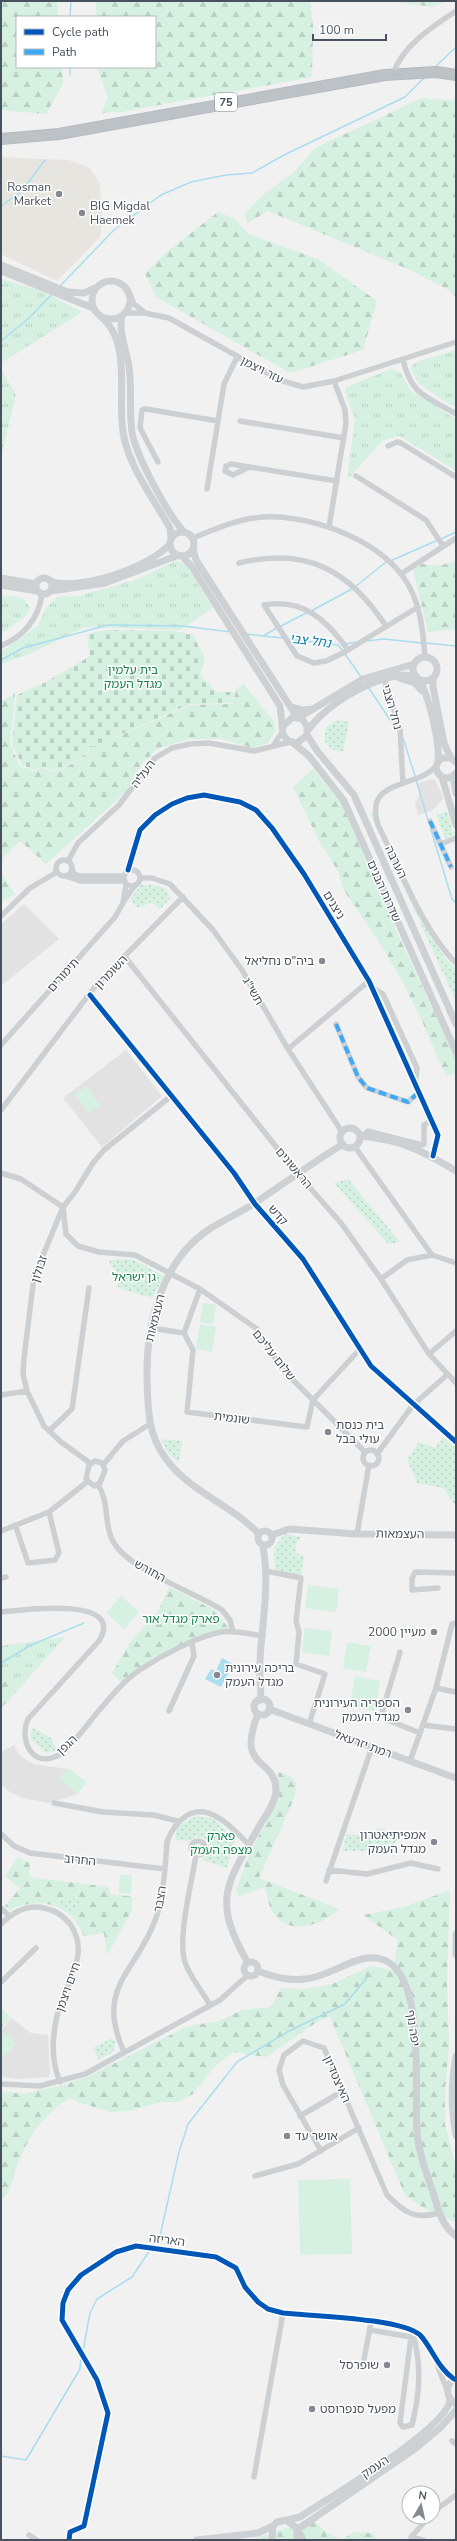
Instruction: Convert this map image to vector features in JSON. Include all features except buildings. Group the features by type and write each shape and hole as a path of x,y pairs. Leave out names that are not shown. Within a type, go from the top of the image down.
{"highway":[{"name":"75","path":"1,139 59,134 393,74 436,72 456,75"},
{"name":"75","path":"1,134 59,134"}],"street":[{"path":"393,74 398,61 409,48 456,11"},
{"path":"1,259 14,273"},
{"path":"1,264 14,273 93,308 112,328 121,367 122,423 127,451 170,528 172,551 192,566 280,706 285,738 291,742 301,741 337,704 366,685 387,678 417,677 424,681 433,678"},
{"path":"1,270 77,294 88,292 105,281 115,281 125,287 134,304 145,313"},
{"path":"1,276 14,273"},
{"path":"93,308 92,294 98,285"},
{"path":"129,292 130,303 124,315 121,328 129,369 132,431 136,448 175,519 184,532 193,538"},
{"name":"עזר ויצמן","path":"124,315 145,313 169,318 280,380 295,385 311,386 334,381 456,342"},
{"path":"101,316 111,320 124,315"},
{"path":"208,489 224,384 237,357"},
{"path":"403,360 408,379 415,389 456,414"},
{"path":"329,527 344,438 345,410 334,381"},
{"path":"158,462 140,428 142,410 146,409 218,420"},
{"path":"240,421 344,438"},
{"path":"388,446 397,442 456,477"},
{"path":"249,468 337,481"},
{"path":"356,476 426,520 443,546"},
{"path":"193,538 226,525 267,517 301,519 329,527 360,542 401,574 412,592 418,607 425,657"},
{"path":"1,646 17,638 29,627 40,606 38,590 42,578 68,584 121,572 161,553 177,533 184,532"},
{"path":"193,538 193,549 196,560 298,718 305,722 308,733"},
{"path":"401,574 456,538"},
{"path":"1,585 51,592 105,584 180,556 193,549"},
{"path":"239,563 279,557 306,560 321,565 340,576 362,594 386,626"},
{"path":"1,578 38,590"},
{"path":"50,581 52,586 51,592"},
{"path":"348,650 330,626 312,611 286,603 264,605 292,649 303,660 320,663 348,650 418,607"},
{"path":"271,748 289,719 298,718 362,679 414,664 418,659 425,657 433,659 436,665 436,674 433,678 432,687 444,743 454,760"},
{"path":"414,664 417,677 427,700 438,750 437,764 456,825"},
{"path":"387,678 405,679 415,683 427,700"},
{"name":"נחל הצבי","path":"387,678 400,729 403,783"},
{"path":"291,707 302,710 318,707"},
{"name":"שדרות הבנים","path":"308,733 318,752 354,795 456,1024"},
{"name":"שדרות הבנים","path":"291,742 309,756 344,801 456,1052"},
{"name":"העליה","path":"68,861 78,843 120,805 155,758 164,752 180,746 199,743 249,750 271,748 291,742"},
{"path":"437,764 445,757 454,760"},
{"name":"הערבה","path":"437,764 428,774 390,788 380,797 376,807 376,819 426,921 448,955 456,963"},
{"path":"440,776 449,778 456,774"},
{"path":"456,774 454,783 456,792"},
{"name":"הערבה","path":"421,776 440,776"},
{"name":"ניצנים","path":"125,880 140,830 154,815 172,804 187,798 204,795 222,797 240,802 256,810 265,818 300,868 369,981 438,1135 433,1156"},
{"path":"430,821 451,867"},
{"path":"441,844 456,838"},
{"name":"ניצנים","path":"134,851 136,871"},
{"path":"57,872 58,864 62,860 68,861 74,874 80,876 125,880 135,885"},
{"path":"66,876 72,868"},
{"path":"128,870 136,871 140,878"},
{"path":"57,872 80,881 125,880"},
{"path":"1,916 30,888 57,872"},
{"name":"תימורים","path":"1,1045 115,917 122,903 140,878"},
{"name":"תשי\"ג","path":"140,878 152,878 170,884 213,930 242,970 288,1049 342,1132"},
{"name":"תימורים","path":"122,903 125,880"},
{"name":"השומרון","path":"1,1110 97,984 183,897"},
{"name":"הראשונים","path":"125,957 297,1172 341,1223 381,1279 429,1354 456,1383"},
{"path":"288,1049 369,981"},
{"path":"372,988 383,994 414,1061 417,1068 415,1086"},
{"name":"קדש","path":"90,995 170,1097 234,1173 254,1204 303,1259 371,1366 456,1442"},
{"path":"336,1024 358,1077 367,1088 408,1102 418,1093"},
{"name":"זבולון","path":"90,1463 49,1431 36,1414 26,1391 23,1374 24,1358 34,1277 63,1207 104,1150 170,1097"},
{"path":"431,1121 424,1125 424,1144 422,1145 375,1132 368,1132 361,1136 359,1142 355,1146 348,1147 343,1144 340,1138 342,1132 348,1128 354,1128 361,1136 385,1138 433,1156 456,1172"},
{"name":"העצמאות","path":"259,1534 246,1520 177,1473 156,1444 150,1424 147,1360 150,1328 157,1302 170,1274 185,1251 196,1239 207,1230 254,1204 297,1172 343,1144"},
{"path":"355,1146 432,1255"},
{"path":"1,1173 21,1179 63,1207"},
{"name":"שלום עליכם","path":"63,1207 66,1234 78,1246 100,1252 135,1255 200,1289 257,1329 282,1369 365,1452"},
{"path":"381,1279 408,1260 432,1255 456,1263"},
{"path":"49,1431 68,1415 74,1404 89,1288"},
{"path":"150,1328 184,1333 200,1289"},
{"path":"429,1354 456,1331"},
{"name":"שונמית","path":"184,1333 193,1350 187,1412 307,1427 313,1400"},
{"path":"313,1400 360,1349"},
{"path":"369,1465 376,1463 377,1454 414,1405 448,1375"},
{"path":"1,1395 26,1391"},
{"path":"87,1482 94,1486 98,1485 102,1481 103,1465 123,1440 150,1424"},
{"path":"369,1465 364,1460 365,1452 372,1450 377,1454"},
{"path":"1,1531 16,1527 49,1512 87,1482 90,1463 97,1460 103,1465"},
{"path":"357,1534 369,1465"},
{"name":"החורש","path":"98,1485 103,1495 110,1536 117,1548 142,1568 222,1610 230,1620 233,1632"},
{"path":"16,1527 28,1563 55,1560 59,1553 49,1512"},
{"name":"העצמאות","path":"272,1536 289,1529 357,1534 456,1535"},
{"path":"261,1700 260,1661 263,1636 266,1571 263,1547 271,1542 272,1536 265,1530 259,1534 258,1540 265,1545"},
{"path":"266,1571 301,1578 296,1621 299,1632 296,1664 325,1674 309,1724"},
{"path":"438,1588 412,1590 412,1579 416,1572 456,1573"},
{"name":"הגפן","path":"1,1612 73,1608 94,1613 102,1624 102,1636 99,1641 26,1723 25,1743 28,1749 44,1757 59,1755 110,1698 140,1669 192,1643 220,1632 233,1632 263,1636"},
{"path":"410,1761 436,1688 452,1624 456,1624"},
{"path":"169,1712 194,1656 192,1643"},
{"path":"400,1652 382,1713 390,1721 420,1733"},
{"path":"436,1688 456,1692"},
{"path":"258,1714 264,1715 269,1710 268,1704 261,1700"},
{"path":"248,1963 230,1929 226,1903 231,1879 248,1844 268,1811 276,1790 270,1776 251,1751 251,1736 258,1714 254,1706 261,1700"},
{"name":"רמת יזרעאל","path":"269,1710 455,1776"},
{"path":"423,1725 456,1729"},
{"path":"326,1881 372,1747"},
{"path":"54,1803 103,1812 154,1815 177,1822 194,1813 211,1814 219,1817 248,1844"},
{"name":"הצבר","path":"124,2052 114,2021 116,1998 126,1972 156,1918 165,1869 167,1842 177,1822"},
{"name":"החרוב","path":"1,1834 14,1846 30,1853 165,1869"},
{"path":"196,1855 182,1950 186,1966 210,2005"},
{"path":"329,1870 367,1874 411,1863 438,1869"},
{"name":"חיים ויצמן","path":"1,1924 9,1916 35,1906 47,1908 68,1921 79,1942 77,1965 61,2002 55,2025 54,2062 60,2082"},
{"path":"1,1908 9,1916"},
{"path":"456,1934 456,1954"},
{"path":"1,1982 36,1948"},
{"name":"יפה נוף","path":"258,1971 282,1979 306,1979 325,1975 370,1958 383,1960 399,1971 407,1988 416,2035 419,2143 439,2213 454,2234"},
{"path":"248,1963 256,1963 258,1971 253,1976 248,1975 244,1970 248,1963"},
{"path":"1,2084 40,2086 60,2082 85,2074 228,1995 248,1975"},
{"name":"האיצטדיון","path":"321,2151 300,2116 284,2085 279,2070 284,2055 303,2041 324,2048 387,2195 404,2210 413,2215 425,2217 439,2213"},
{"path":"456,2056 452,2076 452,2117 456,2135"},
{"path":"300,2116 343,2091"},
{"path":"256,2176 298,2164 359,2128"},
{"name":"האריזה","path":"69,2540 70,2532 84,2526 108,2413 97,2380 62,2320 63,2303 68,2290 81,2275 116,2252 136,2246 216,2257 236,2268 246,2287 258,2302 268,2309 283,2313 398,2325 411,2334 420,2335 446,2374 455,2378"},
{"path":"254,2477 283,2313"},
{"path":"364,2359 371,2322"},
{"path":"370,2330 411,2334"},
{"path":"411,2334 420,2366 416,2408 412,2425 403,2427 400,2423 411,2334"},
{"name":"האריזה","path":"434,2357 447,2390"},
{"path":"455,2378 447,2390 450,2399 456,2404"},
{"name":"העמק","path":"273,2526 280,2521 300,2517 413,2442 436,2422 449,2405 450,2399"},
{"name":"העמק","path":"298,2531 416,2448 441,2426 456,2410"},
{"path":"441,2506 456,2495"},
{"path":"287,2520 294,2524 304,2540"},
{"path":"422,2525 411,2537 423,2540"},
{"path":"197,2540 261,2532 273,2526"},
{"path":"240,2535 271,2539 273,2526"},
{"path":"297,2540 298,2531"},
{"path":"29,2535 37,2540"}],"shaded area":[{"path":"1,157 68,160 90,168 100,184 102,222 100,237 57,281 1,254"},
{"path":"434,779 444,798 433,810 418,815 415,804 419,796 418,783"},
{"path":"24,904 59,939 1,986 1,924"},
{"path":"126,1050 162,1096 102,1147 63,1098"},
{"path":"14,1745 19,1755 33,1764 68,1769 86,1782 77,1794 49,1803 23,1798 10,1792 1,1785 1,1752"},
{"path":"11,2018 31,2033 48,2035 49,2077 18,2079 1,2077 1,2030"}],"green space":[{"path":"1,1 57,1 58,16 16,16 16,68 62,68 63,84 46,114 1,110"},
{"path":"96,1 310,1 313,27 312,77 121,112 102,113 108,97 97,68 156,68 156,16 96,16"},
{"path":"392,1 447,1 432,7"},
{"path":"422,98 456,101 456,297 449,290 410,270 268,211 248,223 244,214 265,193 293,173 315,148"},
{"path":"218,212 235,219 248,234 318,259 377,301 363,350 290,373 156,297 145,274 165,253"},
{"path":"1,279 42,291 82,312 1,363"},
{"path":"456,350 456,408 420,385 411,371 413,364 419,361"},
{"path":"391,369 400,372 411,391 456,419 456,471 400,436 383,440 347,480 355,419 345,392 346,387"},
{"path":"1,370 16,394 1,458"},
{"path":"456,560 456,629 428,632 413,569 417,562 436,566"},
{"path":"175,561 185,563 213,608 180,630 85,627 32,653 1,664 1,652 38,626 46,608 57,597 79,596 138,579"},
{"path":"1,595 23,598 30,607 27,615 1,634"},
{"name":"בית עלמין מגדל העמק","path":"106,630 175,631 193,635 205,659 200,675 216,692 234,692 233,703 190,704 85,750 81,759 56,771 43,767 33,770 22,765 12,744 17,695 46,682 90,656 87,634"},
{"path":"243,684 274,721 275,731 268,743 252,748 221,739 188,739 157,749 141,765 129,789 46,864 20,841 1,860 1,702 15,693 10,744 20,766 33,771 42,768 56,772 82,759 86,750 190,705 233,704 236,689"},
{"path":"337,720 349,722 343,752 331,749 324,740 326,727"},
{"path":"313,769 342,804 395,928 456,1060 456,1073 446,1076 422,1021 402,981 382,946 343,889 338,871 320,843 293,787"},
{"path":"374,811 428,928 444,957 456,969 456,1001 370,813"},
{"path":"447,811 454,836 445,838 436,815"},
{"path":"1,873 15,894 1,902"},
{"path":"140,885 159,886 166,890 170,899 160,909 152,902 138,908 130,900"},
{"path":"87,1086 100,1106 88,1113 75,1094"},
{"path":"348,1179 400,1242 388,1244 334,1183"},
{"name":"גן ישראל","path":"132,1259 164,1276 152,1298 118,1288 117,1273 108,1260"},
{"path":"203,1303 216,1305 213,1324 200,1322"},
{"path":"200,1324 216,1327 212,1352 196,1349"},
{"path":"443,1437 456,1448 456,1506 443,1488 417,1483 407,1459 419,1442 435,1448"},
{"path":"161,1439 182,1441 179,1463 168,1453"},
{"path":"285,1534 302,1537 297,1542 295,1553 304,1556 301,1575 275,1571 274,1548"},
{"path":"308,1585 339,1589 336,1612 305,1608"},
{"name":"פארק מגדל אור","path":"169,1587 216,1611 229,1629 215,1632 167,1655 155,1657 122,1683 112,1673 131,1641 158,1612"},
{"path":"121,1596 139,1612 124,1629 106,1613"},
{"path":"305,1628 332,1631 329,1656 302,1652"},
{"path":"65,1637 17,1691 1,1677 1,1646"},
{"path":"347,1642 371,1646 366,1672 343,1668"},
{"path":"355,1676 380,1681 375,1711 350,1706"},
{"path":"1,1677 17,1691 1,1708"},
{"path":"32,1727 51,1738 57,1750 46,1753 30,1738"},
{"path":"68,1768 87,1782 78,1794 59,1779"},
{"path":"278,1772 290,1776 296,1783 295,1796 259,1878 339,1909 323,1920 305,1926 286,1924 278,1919 272,1911 265,1887 239,1896 236,1890 249,1854 279,1798"},
{"name":"פארק מצפה העמק","path":"196,1816 214,1819 235,1839 227,1868 202,1860 210,1848 207,1840 197,1837 188,1841 175,1840 177,1826"},
{"path":"376,1828 403,1835 397,1841 383,1848 367,1851 342,1851 347,1834 372,1837"},
{"path":"18,1857 30,1863 29,1877 109,1887 110,1895 132,1896 132,1910 107,1955 104,1933 84,1936 71,1916 53,1905 42,1903 32,1904 9,1910 5,1906 20,1888 5,1876"},
{"path":"120,1875 132,1875 131,1894 119,1893"},
{"path":"450,1890 447,1978 449,2049 445,2088 445,2125 456,2167 456,2223 445,2217 433,2214 405,2195 330,2017 320,2020 266,2057 233,2052 215,2066 193,2094 178,2102 160,2102 130,2111 110,2112 69,2099 59,2105 43,2120 30,2138 20,2157 9,2190 1,2201 1,2091 23,2094 64,2085 87,2077 188,2026 219,2021 242,2010 271,2007 281,1988 303,1989 332,1984 371,1966 393,1970 398,1940 363,1915 404,1907"},
{"path":"73,1898 80,1902 80,1906 70,1914 57,1903 58,1900"},
{"path":"1,2007 10,2017 1,2028"},
{"path":"4,2032 16,2044 1,2060 1,2035"},
{"path":"112,2038 115,2042 114,2051 99,2060 93,2048"},
{"path":"350,2179 352,2254 300,2255 298,2180"},
{"path":"312,2519 326,2532 341,2540 251,2540"},
{"path":"354,2532 372,2533 377,2540 341,2540"}],"water":[{"name":"בריכה עירונית מגדל העמק","path":"222,1658 233,1664 221,1687 205,1679 211,1669 216,1671"}],"waterway":[{"path":"70,16 71,1"},
{"path":"434,68 456,47"},
{"path":"70,68 70,75"},
{"path":"61,285 114,230 161,195 191,182 226,175 252,173 284,155 405,97 426,76"},
{"path":"1,206 22,191 45,160"},
{"path":"1,341 28,319 52,294"},
{"path":"441,539 456,532"},
{"path":"390,561 438,540"},
{"path":"355,587 386,562"},
{"path":"311,611 352,589"},
{"path":"281,626 308,612"},
{"name":"נחל צבי","path":"1,660 23,648 108,625 183,626 231,632"},
{"path":"263,636 277,628"},
{"name":"נחל צבי","path":"246,634 282,638"},
{"name":"נחל צבי","path":"288,639 338,645 343,651"},
{"path":"366,641 384,639 422,643"},
{"path":"345,644 357,642"},
{"path":"426,643 456,646"},
{"name":"נחל צבי","path":"345,654 361,677"},
{"name":"נחל צבי","path":"368,687 397,730"},
{"name":"נחל צבי","path":"403,738 415,776"},
{"name":"נחל צבי","path":"416,780 428,820"},
{"name":"נחל צבי","path":"431,830 452,899 456,903"},
{"path":"1,1663 31,1645 84,1623"},
{"path":"152,2247 160,2236 179,2152 188,2124 237,2062 289,2031 345,2004 369,1975"},
{"path":"83,2351 90,2313 97,2299 132,2277 150,2250"},
{"path":"1,2456 26,2460 80,2369 81,2358"}],"marked path":[{"path":"430,821 451,867"},
{"path":"336,1024 358,1077 367,1088 408,1102 418,1093"}],"cycle path":[{"path":"128,870 140,830 155,815 172,804 187,798 204,795 240,802 256,810 272,828 304,874 369,981 438,1135 433,1156"},
{"path":"90,995 234,1173 255,1204 303,1259 371,1366 456,1442"},
{"path":"69,2540 70,2532 84,2526 108,2413 97,2380 62,2320 63,2303 68,2290 81,2275 116,2252 136,2246 216,2257 236,2268 245,2287 258,2302 268,2309 283,2313 377,2322 396,2325 411,2330 421,2336 444,2370 454,2379"}],"place":[{"name":"Rosman Market","path":"59,194"},
{"name":"BIG Migdal Haemek","path":"82,213"},
{"name":"ביה\"ס נחליאל","path":"322,961"},
{"name":"בית כנסת עולי בבל","path":"328,1432"},
{"name":"מעיין 2000","path":"434,1632"},
{"name":"בריכה עירונית מגדל העמק","path":"217,1675"},
{"name":"הספריה העירונית מגדל העמק","path":"408,1710"},
{"name":"אמפיתיאטרון מגדל העמק","path":"434,1842"},
{"name":"אושר עד","path":"287,2136"},
{"name":"שופרסל","path":"387,2365"},
{"name":"מפעל סנפרוסט","path":"312,2409"}]}
